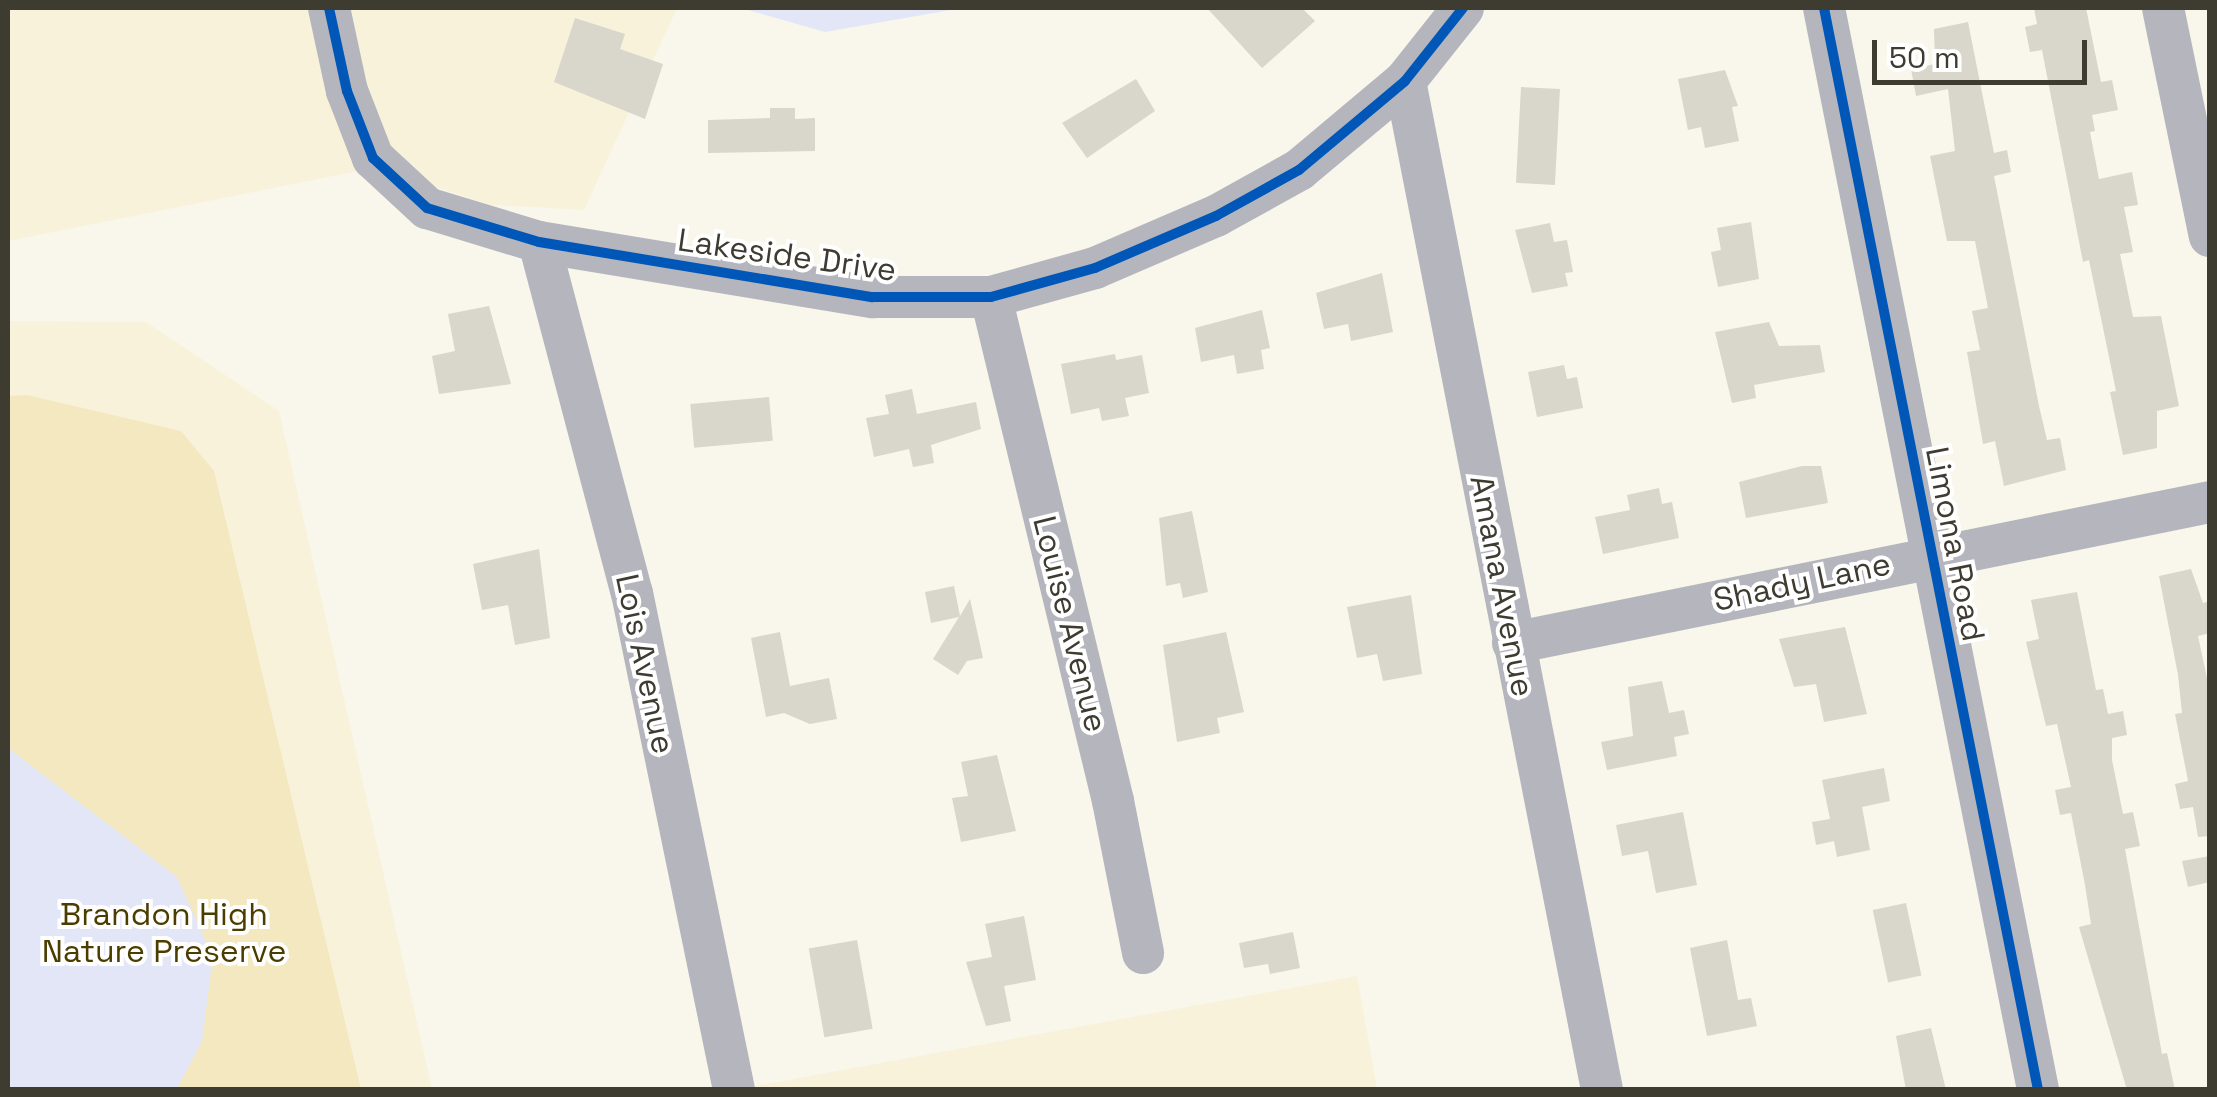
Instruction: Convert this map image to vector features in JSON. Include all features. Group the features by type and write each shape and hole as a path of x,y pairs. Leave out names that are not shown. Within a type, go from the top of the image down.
{"street":[{"name":"Lakeside Drive","path":"330,8 346,91 373,158 427,208 540,242 873,298 991,297 1096,268 1216,216 1299,170 1404,81 1463,8"},
{"name":"Limona Road","path":"1824,8 2038,1090"},
{"path":"2164,8 2210,236"},
{"name":"Amana Avenue","path":"1404,81 1602,1090"},
{"name":"Lois Avenue","path":"540,242 632,594 734,1090"},
{"name":"Louise Avenue","path":"991,297 1113,801 1143,953"},
{"name":"Shady Lane","path":"1513,643 2210,502"}],"shaded area":[{"path":"8,8 315,8 363,170 8,241"},
{"path":"345,8 677,8 584,210 492,205 423,183 385,148"},
{"name":"Brandon High Nature Preserve","path":"8,321 146,322 279,411 432,1089 8,1090"},
{"path":"1357,976 1377,1089 733,1090"}],"green space":[{"name":"Brandon High Nature Preserve","path":"27,395 181,431 214,471 361,1089 8,1089 8,396"}],"water":[{"path":"741,8 962,8 825,32"},
{"path":"8,748 177,877 213,957 202,1041 177,1089 8,1089"}],"building":[{"path":"1207,8 1302,8 1315,21 1262,68"},
{"path":"2034,8 2086,8 2101,82 2112,80 2118,110 2092,115 2095,131 2090,132 2099,179 2132,172 2138,205 2124,207 2133,252 2120,254 2133,317 2161,316 2179,406 2157,411 2157,448 2123,455 2110,392 2116,391 2089,260 2083,262 2042,50 2030,52 2025,27 2037,24"},
{"path":"575,18 625,34 620,49 663,64 645,119 554,82"},
{"path":"1968,22 1994,153 2007,150 2011,172 1994,176 2039,406 2047,440 2060,438 2066,470 2004,486 1995,441 1983,444 1967,352 1980,350 1972,311 1988,308 1975,241 1947,241 1930,156 1955,151 1948,89 1916,96 1911,69 1935,64 1934,29"},
{"path":"1725,70 1738,106 1732,107 1739,141 1705,148 1701,127 1688,130 1678,79"},
{"path":"1136,79 1155,111 1087,158 1062,123"},
{"path":"1521,87 1560,89 1555,185 1516,183"},
{"path":"770,108 795,108 795,119 815,118 815,151 708,153 708,120 770,118"},
{"path":"1751,222 1759,279 1718,287 1711,252 1721,250 1717,228"},
{"path":"1550,223 1554,242 1567,240 1573,272 1565,273 1568,286 1532,293 1515,230"},
{"path":"1382,273 1393,332 1351,341 1348,324 1324,329 1316,293"},
{"path":"489,306 511,384 439,394 432,356 455,351 448,314"},
{"path":"1262,310 1270,348 1261,350 1264,369 1237,374 1234,355 1201,362 1195,328"},
{"path":"1769,322 1779,346 1820,345 1825,372 1754,385 1756,398 1732,403 1715,332"},
{"path":"1115,354 1116,360 1142,355 1149,393 1125,398 1129,416 1102,421 1099,408 1071,414 1061,364"},
{"path":"1564,365 1567,379 1577,377 1583,408 1537,417 1528,372"},
{"path":"912,389 917,414 976,402 981,429 931,445 934,463 913,467 909,449 874,457 866,418 889,414 885,395"},
{"path":"769,397 773,441 694,448 690,404"},
{"path":"1802,466 1821,466 1828,503 1746,518 1739,482"},
{"path":"1659,488 1662,504 1672,502 1679,538 1603,554 1595,517 1630,510 1627,495"},
{"path":"1192,511 1208,592 1183,598 1180,583 1166,586 1159,518"},
{"path":"539,549 550,638 515,645 508,605 482,610 473,564"},
{"path":"2191,569 2203,603 2210,601 2210,633 2198,636 2210,692 2210,836 2198,837 2193,807 2180,809 2175,784 2188,781 2175,714 2182,713 2178,675 2159,576"},
{"path":"954,586 960,616 970,599 983,658 967,661 958,675 933,659 959,617 931,623 925,592"},
{"path":"2077,592 2096,690 2103,689 2108,714 2123,711 2127,735 2112,738 2112,760 2123,814 2133,812 2140,846 2125,849 2162,1054 2167,1053 2175,1090 2127,1090 2079,927 2091,924 2085,885 2071,813 2060,815 2055,790 2071,787 2057,724 2046,726 2026,642 2039,639 2031,600"},
{"path":"1411,595 1422,674 1383,681 1377,654 1357,658 1347,607"},
{"path":"1845,627 1867,714 1824,722 1816,684 1794,687 1779,639"},
{"path":"780,632 790,686 829,678 837,719 810,724 784,713 766,717 751,638"},
{"path":"1226,632 1244,712 1217,718 1220,733 1177,742 1163,645"},
{"path":"1662,681 1669,713 1684,710 1689,734 1674,737 1677,756 1607,770 1601,742 1633,736 1628,687"},
{"path":"997,755 1016,831 961,842 952,798 968,796 961,762"},
{"path":"1884,768 1890,801 1862,807 1870,850 1837,857 1834,841 1816,845 1812,822 1830,819 1822,780"},
{"path":"1683,812 1697,885 1656,893 1648,851 1622,856 1616,825"},
{"path":"2210,856 2210,882 2188,887 2182,861"},
{"path":"1906,903 1921,975 1888,982 1873,910"},
{"path":"1024,916 1036,980 1004,986 1011,1021 986,1026 966,962 992,957 985,924"},
{"path":"1293,932 1300,968 1270,974 1268,964 1244,968 1239,943"},
{"path":"857,940 873,1029 824,1037 809,949"},
{"path":"1727,940 1738,1000 1751,998 1757,1026 1707,1036 1690,948"},
{"path":"1931,1028 1946,1090 1906,1090 1896,1036"}],"cycle path":[{"path":"329,8 347,91 373,158 427,208 539,242 873,297 991,297 1095,268 1216,216 1299,170 1405,81 1463,8"},
{"path":"1824,8 2038,1090"}]}
